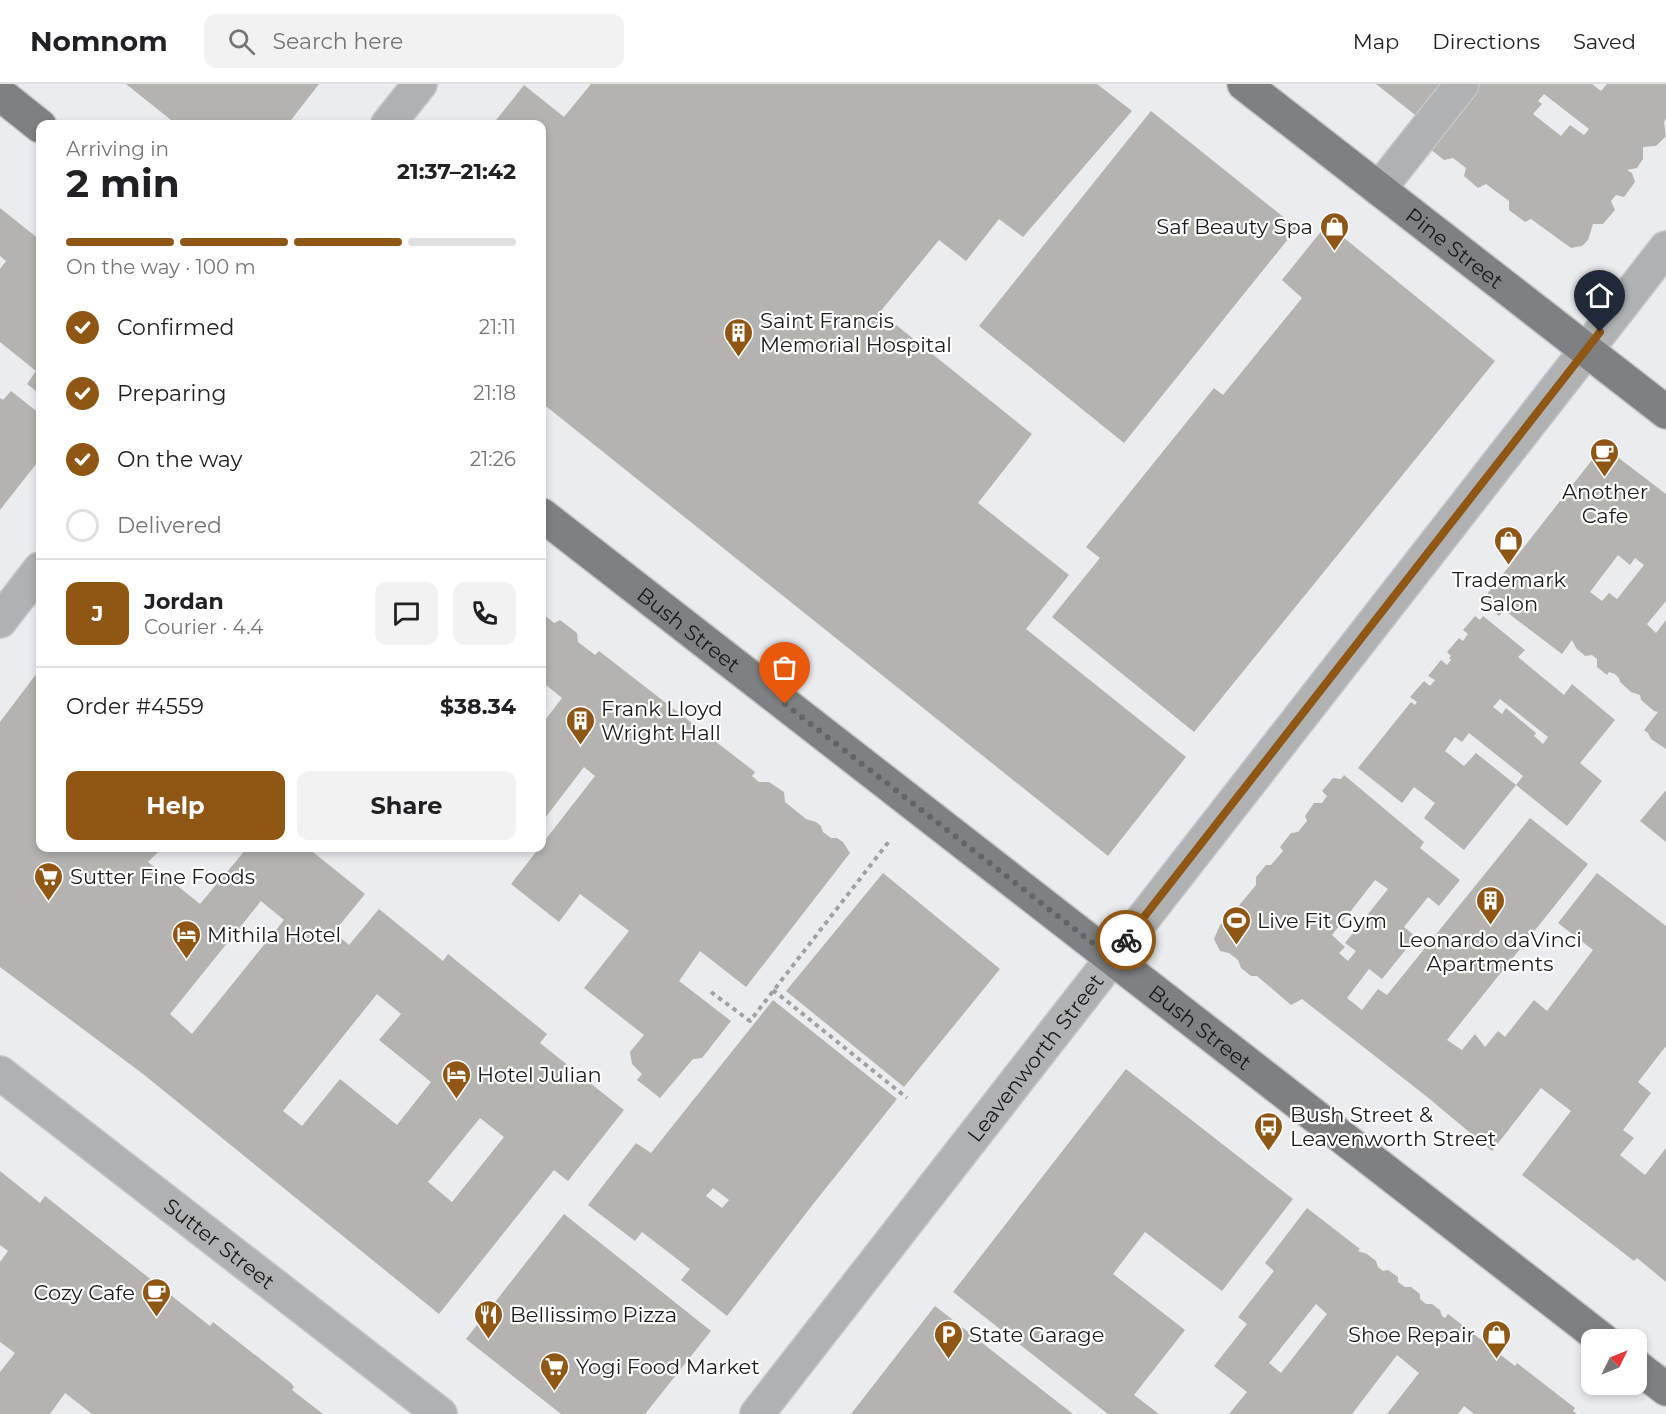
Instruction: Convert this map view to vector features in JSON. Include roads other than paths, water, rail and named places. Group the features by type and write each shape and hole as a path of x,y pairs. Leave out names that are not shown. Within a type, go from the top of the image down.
{"main road":[{"name":"Pine Street","path":"1244,84 1666,412"},
{"path":"0,94 36,123"},
{"name":"Bush Street","path":"546,518 1589,1329"},
{"path":"1647,1374 1666,1389"}],"street":[{"path":"391,120 420,84"},
{"path":"1379,189 1462,84"},
{"name":"Leavenworth Street","path":"757,1414 1666,248"},
{"path":"0,621 36,574"},
{"name":"Sutter Street","path":"0,1073 440,1414"}],"place":[{"name":"Saf Beauty Spa","path":"1334,252"},
{"name":"Saint Francis Memorial Hospital","path":"739,358"},
{"name":"Another Cafe","path":"1605,478"},
{"name":"Trademark Salon","path":"1509,566"},
{"name":"Frank Lloyd Wright Hall","path":"580,746"},
{"name":"Sutter Fine Foods","path":"49,902"},
{"name":"Leonardo daVinci Apartments","path":"1490,926"},
{"name":"Live Fit Gym","path":"1236,946"},
{"name":"Mithila Hotel","path":"186,960"},
{"name":"Hotel Julian","path":"456,1100"},
{"name":"Bush Street & Leavenworth Street","path":"1269,1152"},
{"name":"Cozy Cafe","path":"156,1318"},
{"name":"Bellissimo Pizza","path":"489,1340"},
{"name":"State Garage","path":"948,1360"},
{"name":"Shoe Repair","path":"1496,1360"},
{"name":"Yogi Food Market","path":"555,1392"}]}
